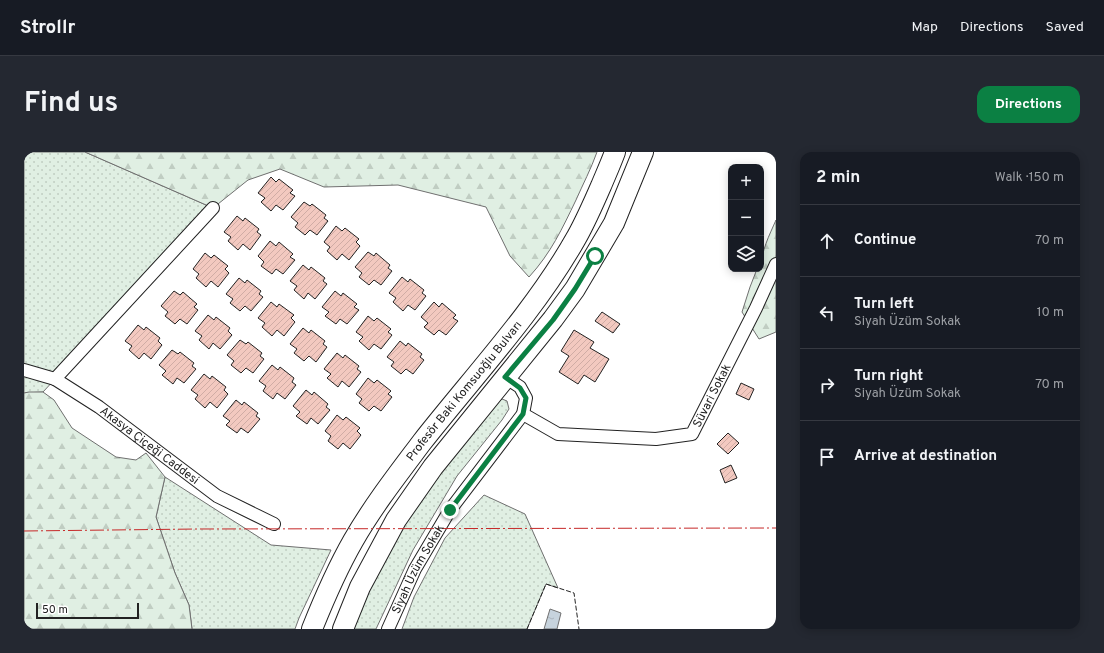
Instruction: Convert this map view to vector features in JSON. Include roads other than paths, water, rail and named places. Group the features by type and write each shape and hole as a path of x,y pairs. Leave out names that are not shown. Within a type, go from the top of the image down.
{"main road":[{"name":"Profesör Baki Komsuoğlu Bulvarı","path":"312,629 338,569 354,540 380,500 423,441 526,313 552,277 575,240 615,152"},
{"name":"Profesör Baki Komsuoğlu Bulvarı","path":"343,629 360,587 396,520 433,467 553,320 575,289 614,222 643,152"}],"street":[{"path":"55,379 213,208"},
{"name":"Süvari Sokak","path":"523,414 558,434 656,439 692,434 756,308 776,264"},
{"name":"Akasya Çiçeği Caddesi","path":"24,370 55,379 99,407 217,496 274,524"},
{"path":"505,377 520,388 526,398 523,414"},
{"name":"Siyah Üzüm Sokak","path":"388,629 415,569 450,510 523,414"}],"water":[{"path":"550,609 561,613 557,629 544,629"}]}
